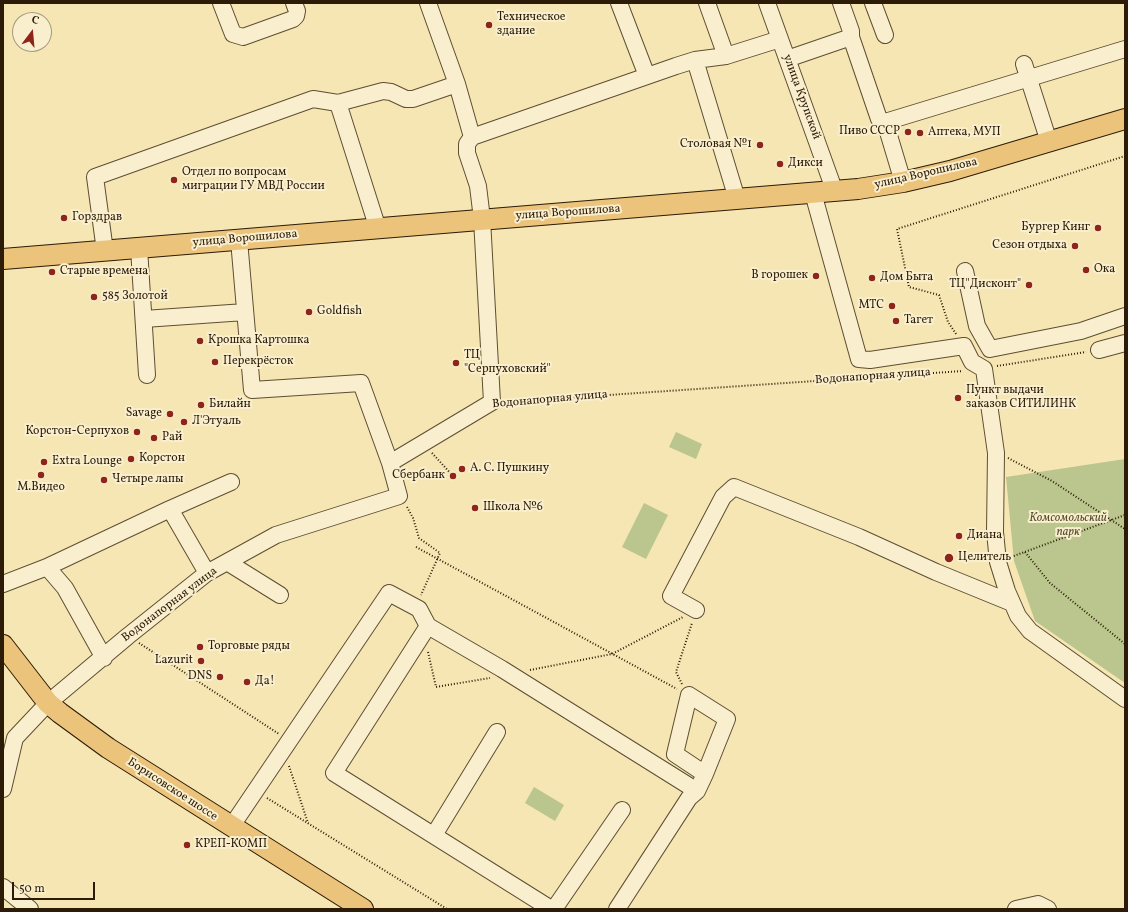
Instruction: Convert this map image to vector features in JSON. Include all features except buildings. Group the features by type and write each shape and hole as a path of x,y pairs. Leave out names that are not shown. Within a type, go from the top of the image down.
{"main road":[{"name":"улица Ворошилова","path":"3,259 482,219 835,192 903,182 1049,142 1125,119"},
{"name":"Борисовское шоссе","path":"3,645 48,703 108,748 363,909"}],"street":[{"path":"221,3 233,34 243,37 293,19 296,16 297,11 294,3"},
{"path":"428,3 457,84 472,137"},
{"path":"619,3 647,76"},
{"path":"707,3 726,56"},
{"name":"улица Крупской","path":"766,3 835,192"},
{"path":"841,3 879,119 885,122 1026,72 1125,49"},
{"path":"873,3 885,35"},
{"path":"787,59 851,37"},
{"path":"492,402 482,219 478,186 467,152 467,144 472,137 696,60 726,56 780,39"},
{"path":"696,60 737,200"},
{"path":"1026,72 1049,142"},
{"path":"106,251 95,177 313,99 338,103 383,91 391,92 406,99 413,99 457,84"},
{"path":"338,103 378,228"},
{"path":"885,122 903,182"},
{"path":"813,193 859,359 870,360 964,346 972,362 984,374 996,453 995,532 998,562 1012,603 1018,616 1030,631 1125,699"},
{"path":"239,240 252,390 361,383 390,463 400,496"},
{"path":"139,248 147,375"},
{"path":"965,271 977,326 990,349 1081,331 1125,316"},
{"path":"144,319 245,312"},
{"path":"1099,350 1125,343"},
{"name":"Водонапорная улица","path":"390,463 492,402"},
{"path":"3,584 47,567 231,482"},
{"path":"696,610 671,596 723,498 734,487 859,537 936,572 1012,603"},
{"name":"Водонапорная улица","path":"9,740 48,703 104,658 128,636 208,573 276,535 400,496"},
{"path":"170,509 208,573"},
{"path":"227,562 280,594"},
{"path":"47,567 65,588 104,658"},
{"path":"231,827 389,593 419,609 428,626 502,669 697,791"},
{"path":"428,626 334,773 550,909"},
{"path":"617,909 690,798 697,791 705,774 727,719 689,696 675,754 705,774"},
{"path":"434,835 497,732"},
{"path":"4,782 9,740"},
{"path":"554,909 622,810"},
{"path":"3,888 30,909"},
{"path":"1016,909 1038,904 1048,909"}],"path":[{"path":"964,346 948,322 940,295 909,287 897,229 1125,156"},
{"name":"Водонапорная улица","path":"492,402 984,374 1099,350"},
{"path":"423,443 453,476"},
{"path":"996,453 1033,470 1125,529"},
{"path":"400,496 413,518 419,538 440,553 416,607"},
{"path":"998,562 1125,515"},
{"path":"416,547 689,696"},
{"path":"1025,552 1050,583 1125,644"},
{"path":"612,654 696,610"},
{"path":"689,696 676,672 696,610"},
{"path":"128,636 287,745 308,823"},
{"path":"255,792 308,823 385,873 446,909"}],"green space":[{"path":"676,432 702,444 696,459 669,447"},
{"name":"Комсомольский парк","path":"1125,459 1125,683 1035,621 1014,561 1006,477"},
{"path":"644,503 668,515 646,559 622,547"},
{"path":"534,787 564,805 555,821 525,803"}],"place":[{"name":"Техническое здание","path":"489,25"},
{"name":"Пиво СССР","path":"908,132"},
{"name":"Аптека, МУП","path":"920,133"},
{"name":"Столовая №1","path":"760,145"},
{"name":"Дикси","path":"780,164"},
{"name":"Отдел по вопросам миграции ГУ МВД России","path":"174,180"},
{"name":"Горздрав","path":"64,218"},
{"name":"Бургер Кинг","path":"1098,228"},
{"name":"Сезон отдыха","path":"1075,246"},
{"name":"Ока","path":"1086,270"},
{"name":"Старые времена","path":"52,272"},
{"name":"В горошек","path":"816,276"},
{"name":"Дом Быта","path":"872,278"},
{"name":"ТЦ\"Дисконт\"","path":"1029,285"},
{"name":"585 Золотой","path":"94,297"},
{"name":"МТС","path":"892,306"},
{"name":"Goldfish","path":"309,312"},
{"name":"Тагет","path":"896,321"},
{"name":"Крошка Картошка","path":"200,341"},
{"name":"Перекрёсток","path":"215,362"},
{"name":"ТЦ \"Серпуховский\"","path":"456,363"},
{"name":"Пункт выдачи заказов СИТИЛИНК","path":"958,398"},
{"name":"Билайн","path":"201,405"},
{"name":"Savage","path":"170,414"},
{"name":"Л'Этуаль","path":"184,422"},
{"name":"Корстон-Серпухов","path":"137,432"},
{"name":"Рай","path":"154,438"},
{"name":"Корстон","path":"131,459"},
{"name":"Extra Lounge","path":"44,462"},
{"name":"А. С. Пушкину","path":"462,469"},
{"name":"М.Видео","path":"41,475"},
{"name":"Сбербанк","path":"453,476"},
{"name":"Четыре лапы","path":"104,480"},
{"name":"Школа №6","path":"475,508"},
{"name":"Диана","path":"959,536"},
{"name":"Целитель","path":"949,558"},
{"name":"Торговые ряды","path":"200,647"},
{"name":"Lazurit","path":"201,661"},
{"name":"DNS","path":"220,677"},
{"name":"Да!","path":"247,682"},
{"name":"КРЕП-КОМП","path":"187,845"}]}
